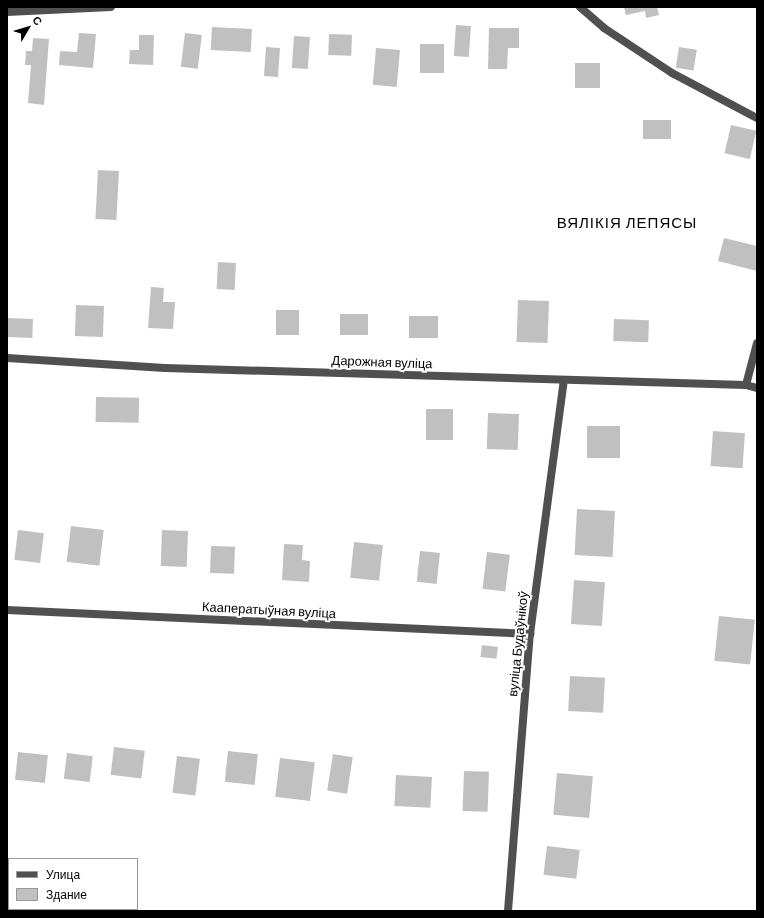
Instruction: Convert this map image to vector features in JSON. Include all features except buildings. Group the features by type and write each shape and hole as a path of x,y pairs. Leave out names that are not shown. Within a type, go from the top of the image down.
{"street":[{"path":"7,12 111,7"},
{"path":"580,7 604,28 672,73 757,118"},
{"path":"746,385 757,343"},
{"name":"Дарожная вуліца","path":"7,358 165,368 746,385 757,388"},
{"name":"вуліца Будаўнікоў","path":"508,911 530,634 564,380"},
{"name":"Кааператыўная вуліца","path":"7,610 530,634"}],"district":[{"name":"ВЯЛІКІЯ ЛЕПЯСЫ","path":"627,223"}]}
